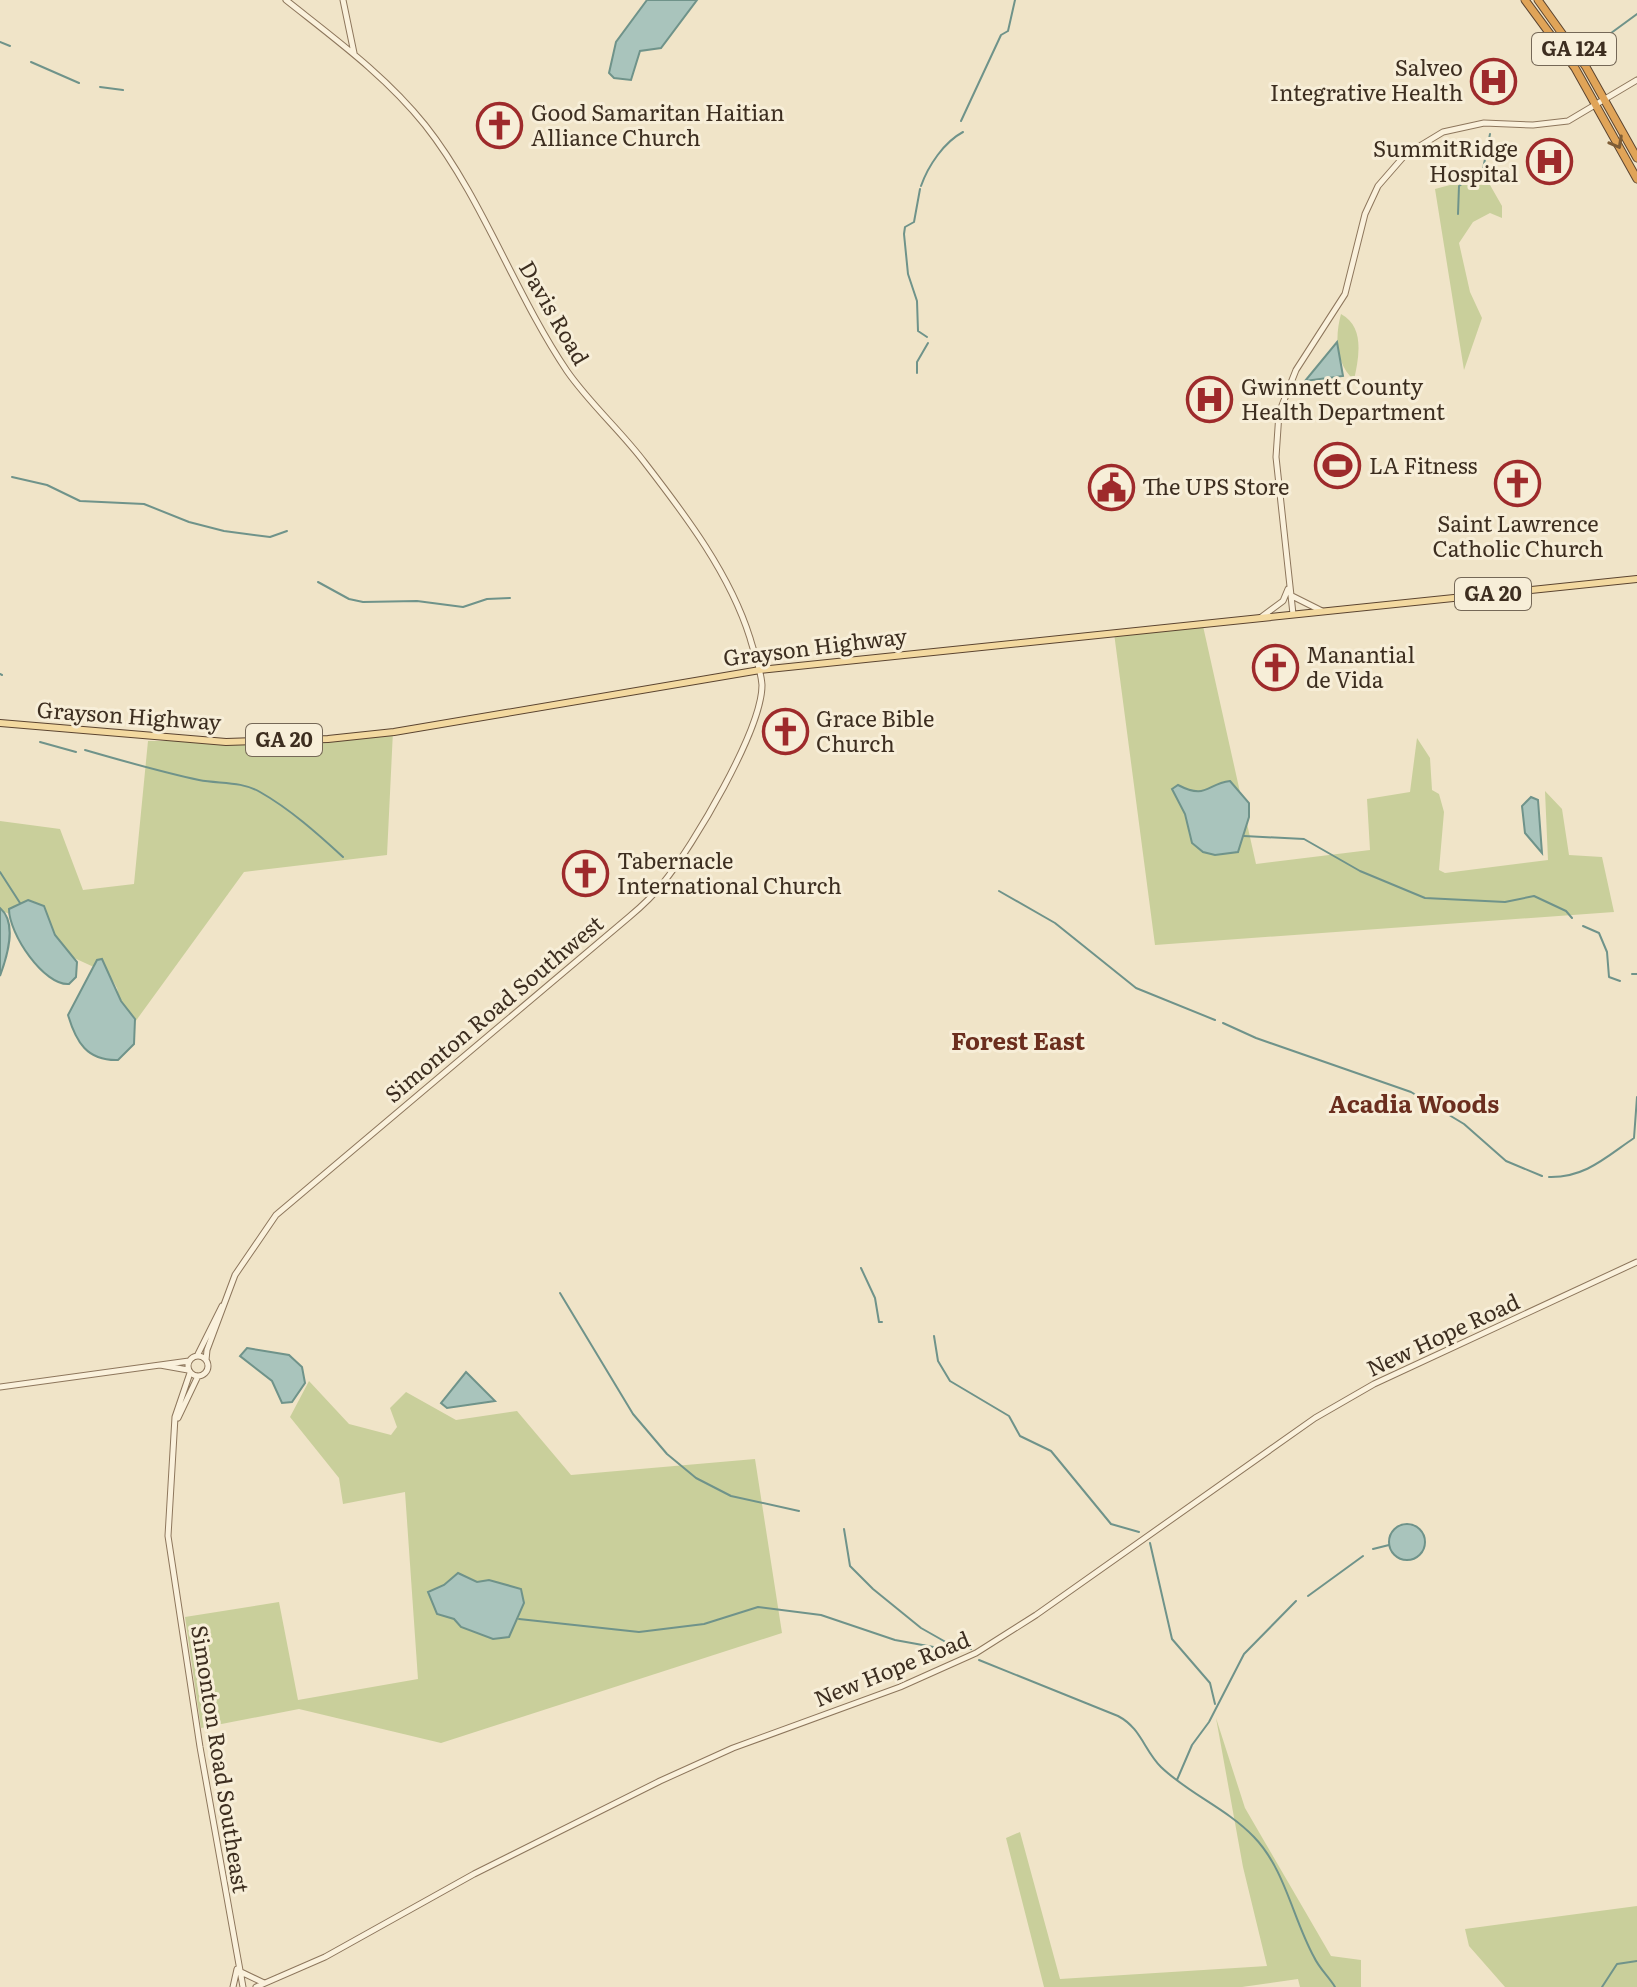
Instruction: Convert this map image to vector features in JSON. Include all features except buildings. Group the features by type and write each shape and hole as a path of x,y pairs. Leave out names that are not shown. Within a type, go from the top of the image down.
{"highway":[{"name":"GA 124","path":"1525,0 1560,46 1598,106 1637,179"},
{"name":"GA 124","path":"1538,0 1571,45 1637,158"}],"main road":[{"name":"Grayson Highway","path":"0,723 226,742 328,739 394,732 760,670 1637,579"}],"street":[{"name":"Davis Road","path":"286,0 354,54 424,123 446,155 531,313 568,373 685,515 741,611 760,670"},
{"path":"343,0 354,54"},
{"path":"1293,614 1276,457 1281,406 1296,370 1345,294 1365,214 1384,177 1412,149 1443,132 1484,123 1555,124 1598,106 1637,80"},
{"path":"1259,618 1283,601 1290,580"},
{"path":"1291,595 1324,612"},
{"name":"Simonton Road Southwest","path":"197,1355 252,1245 276,1215 629,917 662,885 686,850 751,731 760,702 760,670"},
{"name":"New Hope Road","path":"261,1985 336,1951 474,1874 660,1781 733,1748 900,1687 976,1653 1036,1615 1315,1418 1374,1384 1637,1262"},
{"name":"Simonton Road Southwest","path":"206,1360 225,1302"},
{"path":"0,1387 189,1361 197,1355 206,1360 207,1370 198,1376 175,1422"},
{"path":"175,1422 189,1372 189,1361"},
{"path":"159,1365 198,1376"},
{"name":"Simonton Road Southeast","path":"175,1422 168,1536 243,1987"},
{"path":"233,1987 238,1964"},
{"path":"239,1971 261,1985"}],"green space":[{"path":"1450,185 1490,185 1502,206 1502,218 1490,213 1473,222 1459,243 1470,292 1482,318 1464,370 1435,189"},
{"path":"1341,314 1349,320 1357,335 1354,380 1343,366 1338,349"},
{"path":"1203,626 1256,864 1370,850 1367,799 1410,792 1417,738 1430,758 1432,790 1439,794 1444,812 1439,870 1445,873 1548,860 1545,791 1562,809 1569,855 1602,857 1614,912 1155,945 1114,633"},
{"path":"393,731 387,855 244,872 127,1033 117,988 109,974 72,957 53,932 0,910 0,821 60,829 83,890 134,884 148,741 338,741"},
{"path":"309,1381 349,1424 391,1435 397,1427 390,1408 406,1392 456,1420 517,1411 571,1475 755,1459 782,1633 441,1743 299,1709 201,1728 185,1617 279,1602 298,1700 418,1679 405,1492 343,1504 339,1478 290,1417"},
{"path":"1216,1718 1245,1808 1331,1956 1361,1960 1361,1987 1300,1987 1298,1979 1242,1987 1044,1987 1006,1838 1020,1832 1060,1979 1267,1966 1243,1867"},
{"path":"1637,1906 1637,1987 1505,1987 1469,1946 1465,1929"}],"water":[{"path":"647,0 697,0 661,48 640,51 631,80 614,78 609,73 616,42"},
{"path":"1337,342 1343,376 1305,381"},
{"path":"1230,781 1249,803 1249,817 1238,852 1215,855 1203,852 1192,843 1185,814 1172,789 1178,785 1201,791"},
{"path":"1531,797 1538,800 1542,853 1525,833 1522,806"},
{"path":"28,900 44,906 55,935 77,962 76,977 69,984 49,977 39,968 15,932 9,909"},
{"path":"0,908 9,922 10,931 0,976"},
{"path":"102,959 121,1001 135,1019 134,1044 118,1060 98,1057 84,1048 68,1015 97,960"},
{"path":"247,1348 289,1355 302,1367 305,1383 292,1402 282,1403 272,1381 240,1356"},
{"path":"466,1372 495,1401 447,1408 441,1403"},
{"path":"1407,1524 1420,1529 1425,1542 1420,1555 1407,1560 1394,1555 1389,1542 1394,1529"},
{"path":"458,1573 477,1582 489,1580 521,1589 524,1603 509,1637 493,1639 437,1614 428,1592 444,1585"}],"waterway":[{"path":"961,121 1001,35 1008,31 1015,0"},
{"path":"1592,47 1637,14"},
{"path":"0,42 10,46"},
{"path":"31,62 79,83"},
{"path":"100,87 123,90"},
{"path":"921,186 938,155 963,132"},
{"path":"1458,214 1459,186 1483,169 1490,134"},
{"path":"920,189 914,222 905,227 904,234 908,274 917,301 918,331 927,337"},
{"path":"917,373 917,362 928,343"},
{"path":"12,477 47,485 80,501 144,504 189,522 224,531 270,537 287,531"},
{"path":"318,582 349,599 363,602 417,601 463,607 487,599 510,598"},
{"path":"40,742 76,752"},
{"path":"85,750 185,777 253,788 293,814 343,857"},
{"path":"1244,836 1304,839 1360,871 1425,898 1505,902 1534,896 1566,911 1572,918"},
{"path":"0,872 20,903"},
{"path":"999,891 1055,923 1136,988 1215,1020"},
{"path":"1583,926 1599,933 1607,952 1609,977 1620,981"},
{"path":"1632,974 1637,974"},
{"path":"1223,1023 1256,1038 1411,1092 1464,1124 1506,1161 1542,1176"},
{"path":"1549,1177 1584,1170 1634,1138 1637,1097"},
{"path":"861,1268 875,1298 879,1322 882,1322"},
{"path":"560,1293 633,1414 667,1454 696,1478 731,1496 799,1511"},
{"path":"934,1336 938,1361 950,1381 1009,1416 1020,1436 1051,1451 1111,1524 1139,1532"},
{"path":"844,1529 850,1566 873,1589 921,1628 951,1645 971,1649"},
{"path":"1150,1543 1172,1639 1210,1683 1215,1704"},
{"path":"1373,1549 1389,1545"},
{"path":"1308,1596 1363,1556"},
{"path":"1177,1780 1192,1745 1209,1722 1244,1654 1296,1601"},
{"path":"519,1619 639,1632 704,1624 758,1607 821,1615 895,1640 939,1648 951,1645"},
{"path":"979,1660 1126,1721 1161,1767 1254,1837 1274,1864 1314,1957 1335,1987"},
{"path":"1602,1987 1617,1964 1637,1961"}],"place":[{"name":"Salveo Integrative Health","path":"1494,81"},
{"name":"Good Samaritan Haitian Alliance Church","path":"500,126"},
{"name":"SummitRidge Hospital","path":"1549,162"},
{"name":"Gwinnett County Health Department","path":"1210,400"},
{"name":"LA Fitness","path":"1338,466"},
{"name":"Saint Lawrence Catholic Church","path":"1518,483"},
{"name":"The UPS Store","path":"1111,487"},
{"name":"Manantial de Vida","path":"1275,668"},
{"name":"Grace Bible Church","path":"785,732"},
{"name":"Tabernacle International Church","path":"586,874"}],"district":[{"name":"Forest East","path":"1018,1042"},
{"name":"Acadia Woods","path":"1414,1105"}]}
